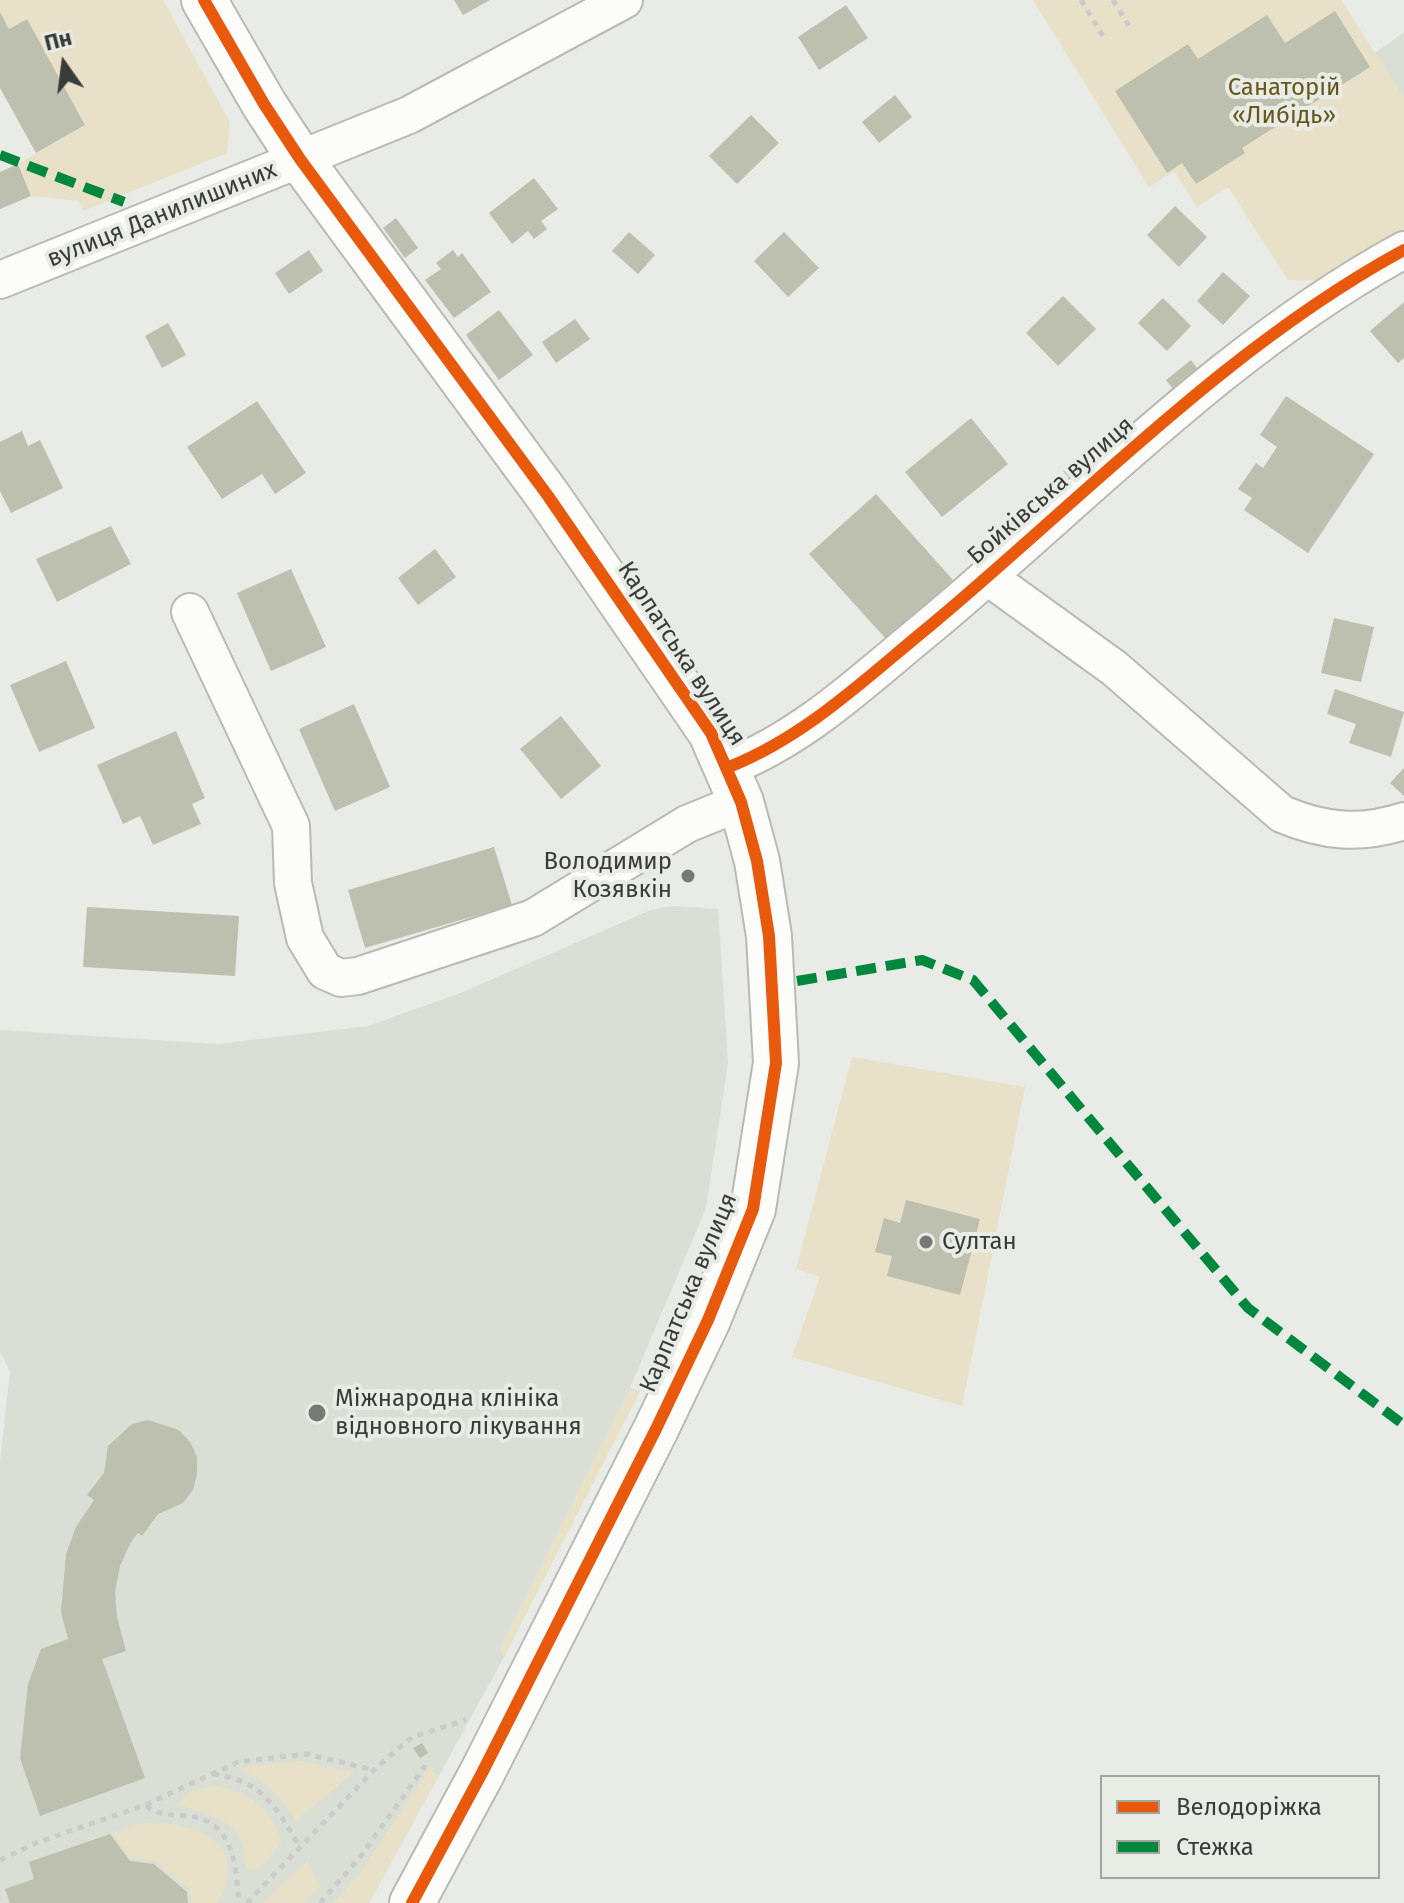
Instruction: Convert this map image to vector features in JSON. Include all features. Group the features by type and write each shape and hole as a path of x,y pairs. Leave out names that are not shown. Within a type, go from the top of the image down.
{"street":[{"name":"Карпатська вулиця","path":"204,0 300,159 548,496 681,687 735,784 757,861 769,936 776,1063 753,1209 708,1320 656,1429 482,1773 412,1903"},
{"name":"вулиця Данилишиних","path":"0,280 409,115 624,0"},
{"name":"Бойківська вулиця","path":"190,612 291,826 293,883 305,938 325,971 341,978 358,976 533,918 687,824 735,784 766,751 820,716 988,577 1143,438 1339,285 1404,250"},
{"name":"Бойківська вулиця","path":"988,577 1114,668 1282,814 1313,827 1363,832 1404,821"}],"path":[{"path":"1081,0 1106,41"},
{"path":"1113,0 1129,26"},
{"path":"247,1903 374,1770 412,1737 470,1718"},
{"path":"0,1860 36,1843 145,1805 238,1762 306,1754 374,1770"},
{"path":"320,1903 360,1857 428,1762"},
{"path":"212,1774 237,1777 255,1787 274,1805 300,1847"},
{"path":"145,1805 157,1813 200,1818 216,1825 233,1854 239,1903"}],"shaded area":[{"path":"1404,32 1404,98 1375,53"},
{"name":"Міжнародна клініка відновного лікування","path":"674,906 718,909 728,1063 706,1208 630,1388 640,1391 504,1657 369,1903 0,1903 0,1462 10,1371 0,1352 0,1030 218,1044 368,1026 463,992 653,909"}],"green space":[{"path":"0,0 163,0 230,122 227,153 83,211 79,201 31,196 18,164 85,125 27,19 9,29 0,12"},
{"name":"Санаторій «Либідь»","path":"1033,0 1341,0 1404,98 1404,237 1326,281 1288,280 1228,187 1197,207 1174,171 1149,187"},
{"path":"852,1057 1025,1087 962,1406 792,1357 820,1277 796,1269"},
{"path":"629,1389 640,1391 504,1657 499,1649"},
{"path":"299,1761 354,1772 296,1821 271,1790 238,1768"},
{"path":"431,1766 437,1778 369,1903 333,1903 360,1873"},
{"path":"213,1786 237,1791 257,1803 266,1811 278,1832 281,1844 257,1870 247,1870 243,1844 233,1828 215,1817 177,1805 189,1792"},
{"path":"146,1823 184,1826 214,1840 223,1851 228,1865 218,1903 191,1903 190,1890 154,1861 130,1858 112,1833"},
{"path":"307,1861 320,1887 305,1903 263,1903"}],"building":[{"path":"454,0 490,0 463,15"},
{"path":"846,5 868,38 819,70 798,37"},
{"path":"1335,11 1370,67 1242,148 1245,153 1196,184 1182,163 1167,173 1115,91 1188,44 1198,59 1267,15 1285,43"},
{"path":"0,12 9,29 27,19 85,125 36,153 0,88"},
{"path":"895,95 912,117 879,143 862,122"},
{"path":"751,115 779,143 737,184 709,156"},
{"path":"18,164 31,196 0,209 0,172"},
{"path":"534,178 558,209 541,221 547,229 534,239 528,231 512,244 489,213"},
{"path":"1175,206 1207,237 1179,267 1147,235"},
{"path":"396,218 418,248 405,258 383,228"},
{"path":"629,232 655,255 638,274 612,251"},
{"path":"784,232 819,268 788,297 754,261"},
{"path":"309,250 323,271 289,294 275,273"},
{"path":"453,250 458,257 462,253 491,292 454,318 425,280 441,269 436,263"},
{"path":"1223,272 1250,296 1223,325 1197,301"},
{"path":"1063,296 1096,329 1058,366 1026,333"},
{"path":"1163,298 1191,326 1167,351 1138,323"},
{"path":"1404,302 1404,358 1398,363 1370,331"},
{"path":"499,310 533,355 499,380 466,335"},
{"path":"575,319 590,339 556,363 542,342"},
{"path":"168,323 186,355 162,368 145,336"},
{"path":"1191,360 1203,376 1178,395 1166,380"},
{"path":"1286,396 1374,454 1308,553 1244,510 1252,498 1238,489 1256,463 1263,468 1277,447 1260,435"},
{"path":"257,401 306,473 275,494 262,474 222,499 187,447"},
{"path":"971,418 1008,464 942,517 905,472"},
{"path":"22,431 28,446 40,440 63,488 11,513 0,491 0,442"},
{"path":"1086,451 1094,460 1071,480 1063,471"},
{"path":"876,494 953,580 887,640 809,554"},
{"path":"111,526 131,564 57,602 36,559"},
{"path":"435,549 456,577 418,605 398,578"},
{"path":"291,569 326,647 271,671 237,593"},
{"path":"1334,618 1374,627 1361,682 1321,673"},
{"path":"66,661 95,728 39,752 10,685"},
{"path":"1335,689 1404,712 1391,757 1349,743 1356,724 1327,714"},
{"path":"354,704 390,787 335,811 299,729"},
{"path":"561,716 601,766 561,799 520,749"},
{"path":"176,731 205,798 192,804 201,824 153,845 140,816 123,824 97,765"},
{"path":"1404,768 1404,796 1390,783"},
{"path":"494,847 512,905 365,948 348,890"},
{"path":"87,907 239,916 235,976 83,967"},
{"path":"906,1200 980,1219 960,1295 887,1276 892,1256 875,1252 884,1218 900,1223"},
{"path":"148,1420 179,1430 190,1442 197,1457 197,1474 193,1490 183,1503 158,1514 142,1536 138,1533 131,1542 120,1566 115,1592 117,1617 126,1651 102,1659 145,1778 40,1816 20,1758 28,1684 41,1649 68,1639 61,1612 66,1554 76,1527 94,1500 87,1495 104,1473 108,1446 132,1424"},
{"path":"422,1743 428,1753 420,1758 413,1748"},
{"path":"110,1834 130,1861 154,1864 187,1892 188,1903 10,1903 5,1889 34,1879 29,1862"}],"marked path":[{"path":"0,155 124,202"},
{"path":"797,981 922,960 973,980 1248,1308 1404,1425"}],"cycle path":[{"path":"204,0 300,159 548,496 711,733 741,802 757,861 769,936 776,1063 753,1209 708,1320 656,1429 482,1773 412,1903"},
{"path":"729,767 784,739 835,704 1218,377 1340,288 1404,250"}],"place":[{"name":"Володимир Козявкін","path":"688,876"},
{"name":"Султан","path":"926,1242"},
{"name":"Міжнародна клініка відновного лікування","path":"317,1413"}]}
